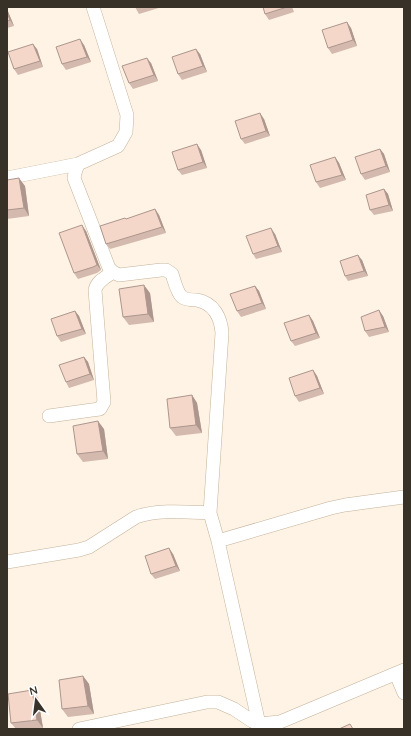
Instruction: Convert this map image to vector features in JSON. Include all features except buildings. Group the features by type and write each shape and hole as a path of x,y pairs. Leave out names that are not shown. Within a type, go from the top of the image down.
{"street":[{"path":"7,178 78,164 118,146 126,132 127,115 93,7"},
{"path":"78,164 74,178 109,268 119,275 166,270 172,274 181,297 201,301 212,307 221,324 222,333 210,513 218,541 259,724"},
{"path":"49,416 100,409 104,402 95,290 98,283 113,272"},
{"path":"218,541 331,508 404,496"},
{"path":"7,562 89,547 136,516 143,514 153,512 210,513"},
{"path":"79,729 206,702 218,702 234,709 259,724 280,722 400,672 404,693"}]}
